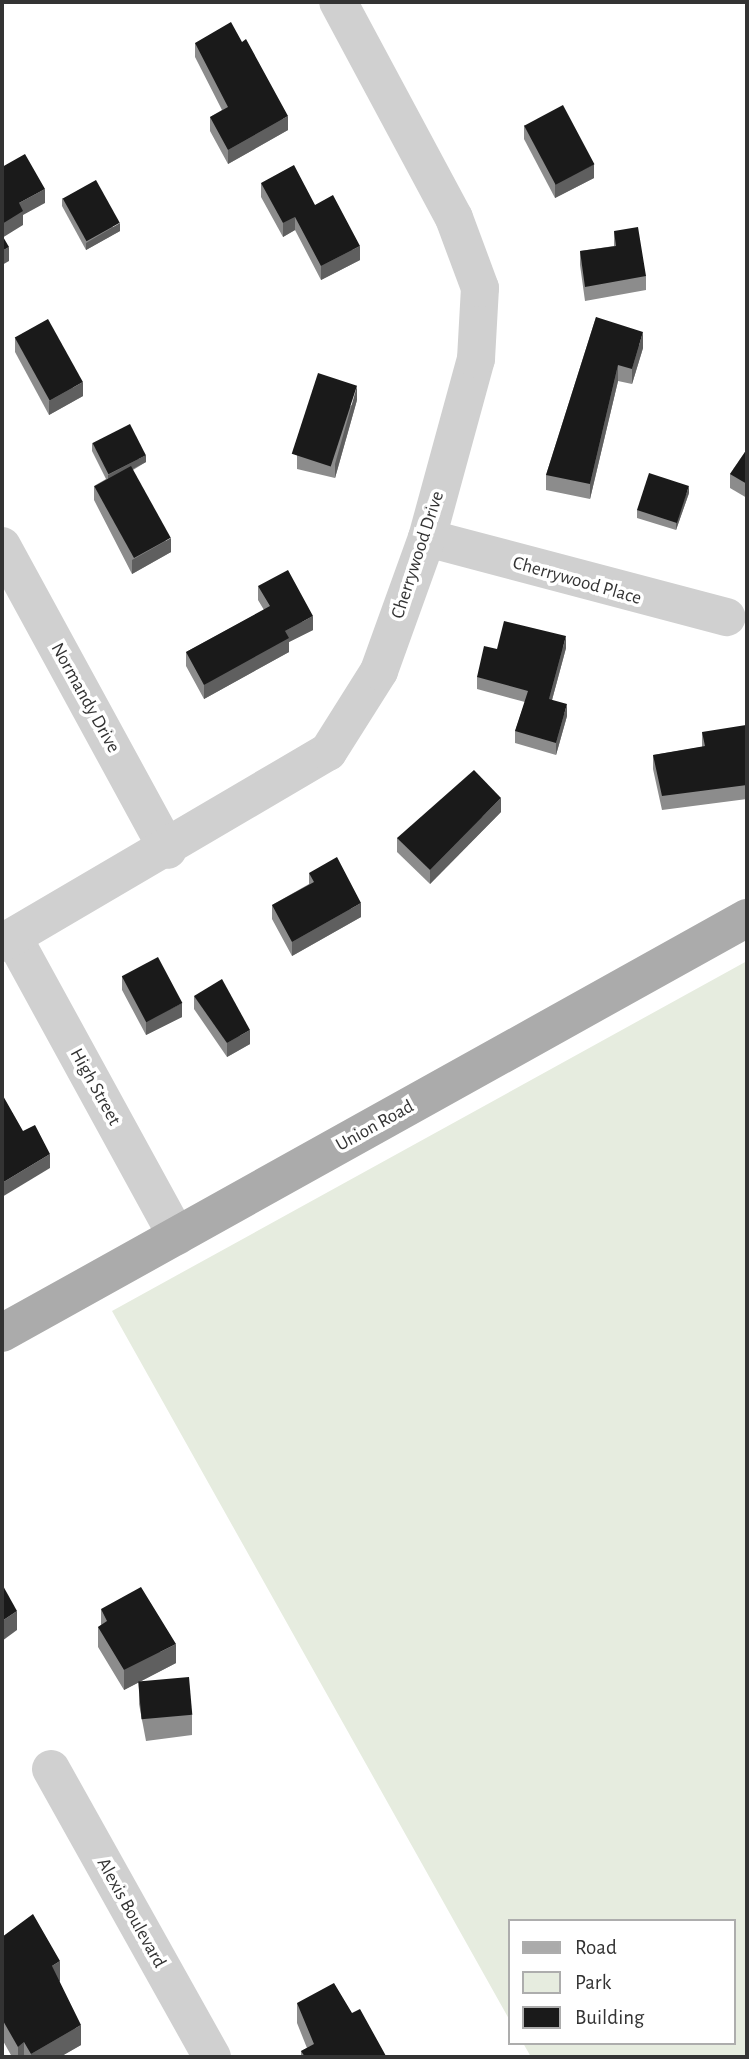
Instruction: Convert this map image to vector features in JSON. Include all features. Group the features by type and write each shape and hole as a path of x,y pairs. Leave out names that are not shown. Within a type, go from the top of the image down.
{"main road":[{"name":"Union Road","path":"2,1333 747,918"}],"street":[{"name":"Cherrywood Drive","path":"7,940 168,850 328,752 379,671 427,538 476,359 480,288 454,218 338,2"},
{"name":"Cherrywood Place","path":"427,538 727,617"},
{"name":"Normandy Drive","path":"2,546 168,850"},
{"name":"High Street","path":"7,940 177,1236"},
{"name":"Alexis Boulevard","path":"51,1769 212,2057"}],"green space":[{"path":"747,961 747,2057 531,2057 524,2045 735,2045 735,1919 508,1919 508,2017 112,1311"}],"building":[{"path":"231,22 242,42 246,39 288,116 228,150 210,117 228,107 195,43"},
{"path":"563,105 594,164 556,185 524,126"},
{"path":"25,154 45,189 19,203 23,211 2,224 2,167"},
{"path":"294,165 315,205 333,195 360,246 321,266 295,217 283,223 261,183"},
{"path":"96,180 120,223 87,241 63,198"},
{"path":"638,227 646,276 585,287 580,251 616,246 614,231"},
{"path":"2,235 9,247 2,251"},
{"path":"596,317 643,332 632,369 618,365 590,484 546,475"},
{"path":"48,319 83,382 50,400 15,337"},
{"path":"318,373 357,386 331,467 292,454"},
{"path":"130,424 146,455 108,474 93,443"},
{"path":"747,449 747,484 730,474"},
{"path":"131,466 171,538 134,558 94,486"},
{"path":"649,473 689,486 677,523 637,510"},
{"path":"288,570 313,616 285,631 289,638 204,685 186,652 270,606 258,586"},
{"path":"504,621 566,636 549,699 567,704 556,743 515,731 528,691 477,677 484,646 497,649"},
{"path":"746,725 747,785 662,796 653,755 705,746 702,732"},
{"path":"474,770 501,798 430,870 397,838"},
{"path":"337,857 361,903 292,942 272,905 314,882 309,873"},
{"path":"158,957 182,1003 146,1022 122,976"},
{"path":"222,979 250,1030 227,1043 194,996"},
{"path":"2,1094 23,1131 35,1125 50,1154 2,1183"},
{"path":"2,1584 17,1611 2,1621"},
{"path":"141,1587 176,1644 124,1670 98,1627 107,1621 101,1609"},
{"path":"189,1677 192,1715 142,1719 138,1681"},
{"path":"33,1914 60,1961 52,1966 81,2025 31,2054 24,2042 18,2047 2,2019 2,1937"},
{"path":"334,1983 352,2013 360,2009 386,2056 305,2057 301,2051 314,2044 297,2003"}]}
